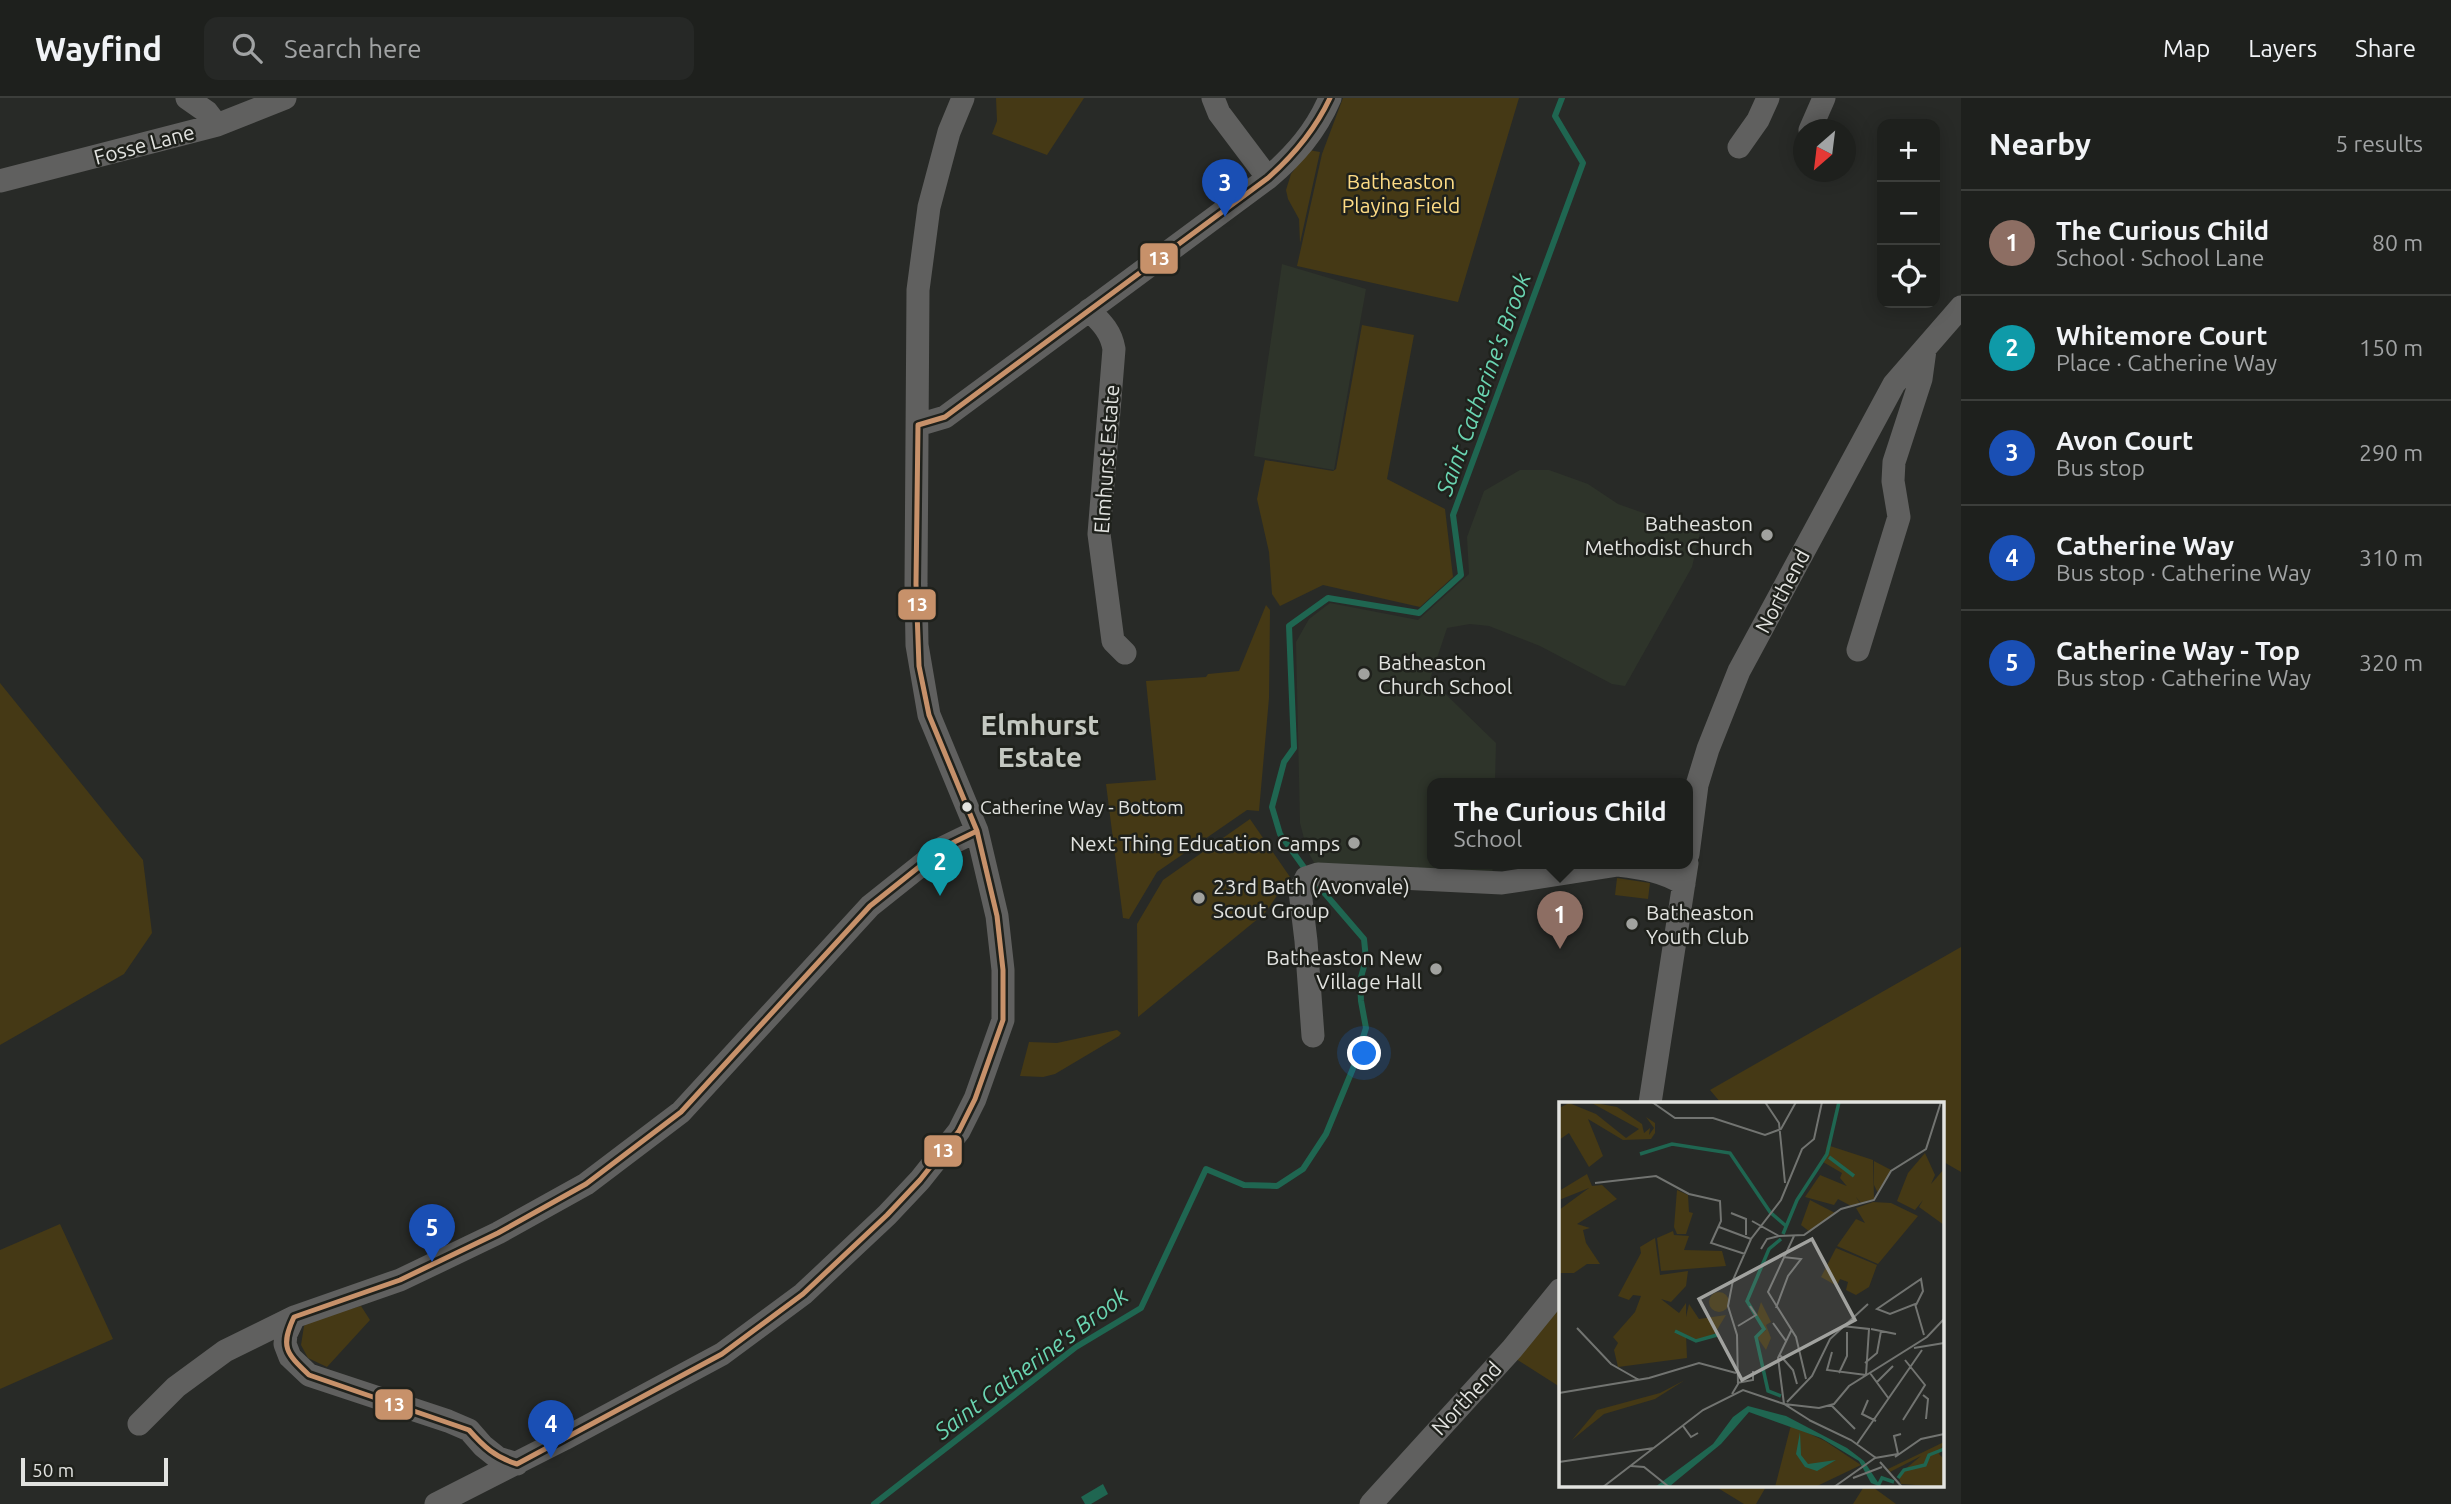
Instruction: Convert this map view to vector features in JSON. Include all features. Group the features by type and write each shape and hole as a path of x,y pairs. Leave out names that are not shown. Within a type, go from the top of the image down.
{"street":[{"path":"187,98 207,112 217,125"},
{"name":"Fosse Lane","path":"0,181 217,125 285,98"},
{"path":"436,1504 517,1464 722,1354 803,1294 920,1180 959,1131 975,1099 1003,1020 1003,970 997,916 977,831 929,715 919,666 916,584 918,290 923,245 937,176 949,132 963,98"},
{"path":"1213,98 1219,113 1268,177"},
{"path":"918,425 945,417 1268,177 1305,143 1330,98"},
{"path":"1739,147 1758,120 1768,98"},
{"path":"1814,119 1824,98"},
{"name":"Northend","path":"1693,808 1707,749 1739,671 1894,384 1961,307"},
{"name":"Elmhurst Estate","path":"1088,310 1106,327 1114,349 1099,534 1113,641 1125,653"},
{"path":"1858,650 1899,517 1892,481 1894,462 1921,379 1925,350"},
{"path":"139,1424 176,1387 225,1351 294,1317 400,1280 498,1233 586,1184 681,1112 870,906 944,847 977,831"},
{"path":"1313,1036 1300,891 1312,876 1502,883 1590,869"},
{"path":"1650,1102 1685,874 1671,876 1652,869"},
{"name":"Northend","path":"1371,1504 1512,1349 1559,1291"},
{"path":"294,1317 286,1334 285,1344 290,1357 309,1375 448,1421 469,1430 498,1458 517,1464"}],"shaded area":[{"path":"1282,264 1366,289 1334,470 1254,456"},
{"name":"Batheaston Church School","path":"1520,470 1549,470 1588,484 1618,504 1700,533 1692,567 1625,686 1612,684 1540,646 1489,626 1470,624 1447,628 1430,679 1496,743 1495,778 1427,778 1427,869 1493,869 1492,878 1317,868 1307,850 1300,823 1296,642 1309,619 1330,603 1418,620 1469,574 1467,537 1484,491"},
{"path":"1103,1484 1108,1494 1091,1504 1085,1504 1081,1497"}],"green space":[{"path":"996,98 1084,98 1047,155 992,134 997,121"},
{"name":"Batheaston Playing Field","path":"1343,98 1519,98 1458,302 1297,266 1322,154"},
{"path":"1309,150 1320,152 1300,243 1299,219 1286,190 1291,174"},
{"path":"1362,325 1414,335 1387,479 1445,509 1453,577 1420,607 1323,585 1280,606 1272,594 1269,552 1257,499 1265,460 1333,471 1336,469"},
{"path":"1266,605 1270,610 1269,698 1259,811 1247,810 1157,872 1129,919 1123,918 1106,784 1156,780 1146,681 1206,677 1208,674 1239,671"},
{"path":"0,683 143,860 152,933 124,974 0,1045"},
{"path":"1250,819 1290,877 1265,913 1138,1017 1137,924 1163,880"},
{"path":"1617,878 1650,883 1648,899 1615,895"},
{"path":"1961,947 1961,1172 1944,1162 1944,1102 1720,1102 1710,1090"},
{"path":"1117,1030 1121,1033 1119,1036 1055,1074 1043,1077 1020,1076 1029,1042 1057,1043"},
{"path":"60,1224 113,1339 0,1389 0,1250"},
{"path":"361,1306 370,1320 327,1367 308,1358 301,1345 304,1326 310,1320"},
{"path":"1559,1308 1559,1386 1516,1359"},
{"path":"1715,1486 1766,1486 1756,1504 1744,1504"},
{"path":"1864,1486 1871,1486 1896,1504 1853,1504"}],"waterway":[{"name":"Saint Catherine's Brook","path":"1308,873 1280,834 1272,807 1284,762 1294,748 1289,626 1328,598 1419,613 1461,575 1453,515 1583,163 1555,116 1562,98"},
{"name":"Saint Catherine's Brook","path":"874,1504 1076,1347 1141,1308 1206,1169 1244,1185 1277,1186 1303,1169 1326,1134 1354,1066 1366,1028 1360,981 1366,959 1364,939 1315,882"}],"transit line":[{"name":"13","path":"977,831 929,715 919,666 916,584 918,425 945,417 1268,178 1303,141 1330,98"},
{"name":"13","path":"977,831 997,916 1003,970 1003,1020 975,1099 959,1131 920,1180 803,1294 722,1354 517,1464 490,1451 469,1430 309,1375 290,1355 287,1336 294,1317 400,1280 498,1233 586,1184 681,1112 870,906 944,847 977,831"}],"place":[{"name":"Avon Court","path":"1225,217"},
{"name":"Batheaston Methodist Church","path":"1767,535"},
{"name":"Batheaston Church School","path":"1364,674"},
{"name":"Catherine Way - Bottom","path":"967,807"},
{"name":"Next Thing Education Camps","path":"1354,843"},
{"name":"Whitemore Court","path":"940,896"},
{"name":"23rd Bath (Avonvale) Scout Group","path":"1199,898"},
{"name":"Batheaston Youth Club","path":"1632,924"},
{"name":"The Curious Child","path":"1560,949"},
{"name":"Batheaston New Village Hall","path":"1436,969"},
{"name":"Catherine Way - Top","path":"432,1262"},
{"name":"Catherine Way","path":"551,1458"}],"district":[{"name":"Elmhurst Estate","path":"1040,740"}]}
